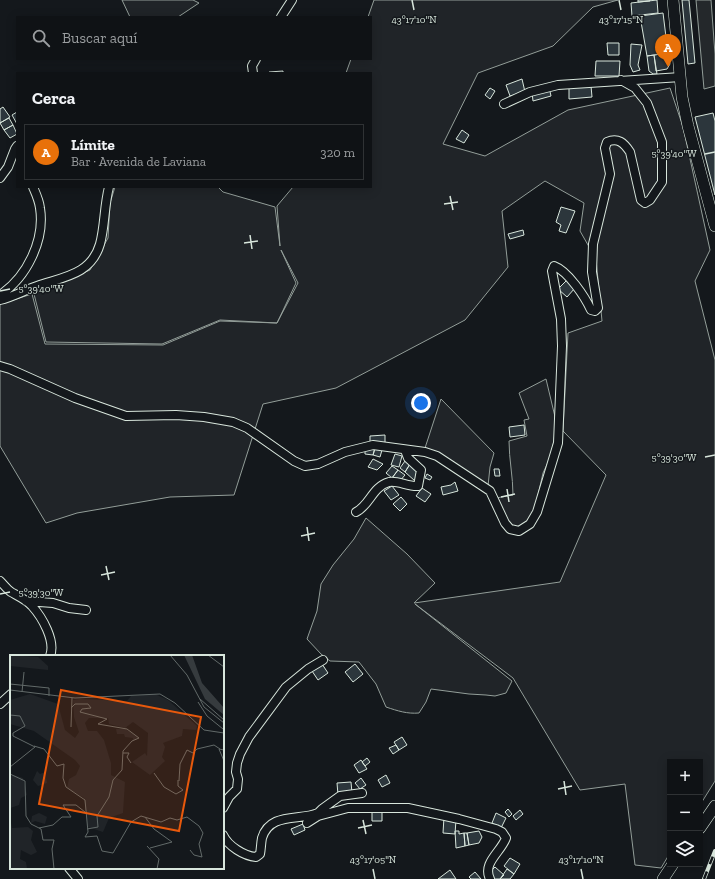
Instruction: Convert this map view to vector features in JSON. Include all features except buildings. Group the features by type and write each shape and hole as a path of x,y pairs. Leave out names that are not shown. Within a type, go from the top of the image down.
{"street":[{"path":"282,16 292,0"},
{"path":"673,0 682,97 688,126 715,226"},
{"path":"253,72 252,66 255,60"},
{"path":"504,104 530,92 558,85 680,77"},
{"path":"0,366 10,369 74,398 126,416 176,415 204,417 233,422 247,428 294,461 305,466 318,464 345,452 373,445 413,451 420,450 438,456 490,491 505,523 510,529 519,531 530,524 537,512 558,443 562,346 561,319 552,271 554,266 558,268 575,285 592,310 595,311 598,308 592,272 593,244 610,174 605,148 607,142 612,140 620,141 630,152 641,200 645,203 650,200 662,182 662,142 647,103 635,88 621,80"},
{"path":"0,178 8,167 16,147"},
{"path":"0,294 12,286 25,271 37,240 41,221 40,207 33,188"},
{"path":"0,300 72,275 93,259 101,240 106,198 109,188"},
{"path":"356,512 362,508 374,491 388,482 418,486 421,470 408,458 405,450"},
{"path":"0,581 10,591 31,605 48,630 52,652 50,655"},
{"path":"26,601 53,603 70,608 86,610"},
{"path":"224,807 238,786 236,772 237,763 249,737 286,687 308,669 323,660"},
{"path":"0,704 10,695"},
{"path":"307,823 318,815 322,809 340,796 362,793"},
{"path":"703,824 715,806"},
{"path":"224,838 236,849 249,856 256,857 260,854 263,835 275,822 291,817 318,815 348,808 408,808 459,818 502,832 506,838 488,866 488,874 490,879"},
{"path":"663,879 671,867"},
{"path":"70,869 78,879"}],"shaded area":[{"path":"122,0 193,0 199,3 180,16 130,16"},
{"path":"374,0 618,0 593,7 553,46 478,73 443,144 485,156 568,110 670,88 683,127 710,250 695,281 715,360 715,781 703,800 703,759 667,759 667,858 661,868 635,865 625,784 580,790 513,678 415,604 512,681 506,693 495,696 431,689 426,702 419,713 399,711 386,707 376,684 359,662 330,661 307,639 317,611 321,584 333,565 354,539 366,518 407,554 435,583 414,603 560,582 606,475 563,431 568,333 602,321 596,259 580,231 584,203 545,181 502,211 508,267 465,320 336,388 263,404 234,495 170,497 77,513 46,523 0,446 0,304 32,294 45,344 163,345 220,321 277,323 220,320 162,344 46,342 34,294 90,270 108,238 110,203 115,188 219,188 223,192 275,207 280,246 277,206 292,188 372,188 372,72 346,72 351,60 372,60 372,16 368,16","holes":["281,250 298,283 277,323 296,283"]},
{"path":"696,0 711,0 715,54 715,86 704,89"},
{"path":"546,379 556,421 554,441 550,458 543,473 534,513 528,521 518,528 507,520 496,498 513,495 509,441 527,436 524,420 529,419 519,393"},
{"path":"441,399 494,453 490,467 488,486 437,453 425,448"}],"railway":[{"path":"704,879 715,851"}],"place":[{"name":"Límite","path":"668,67"}]}
